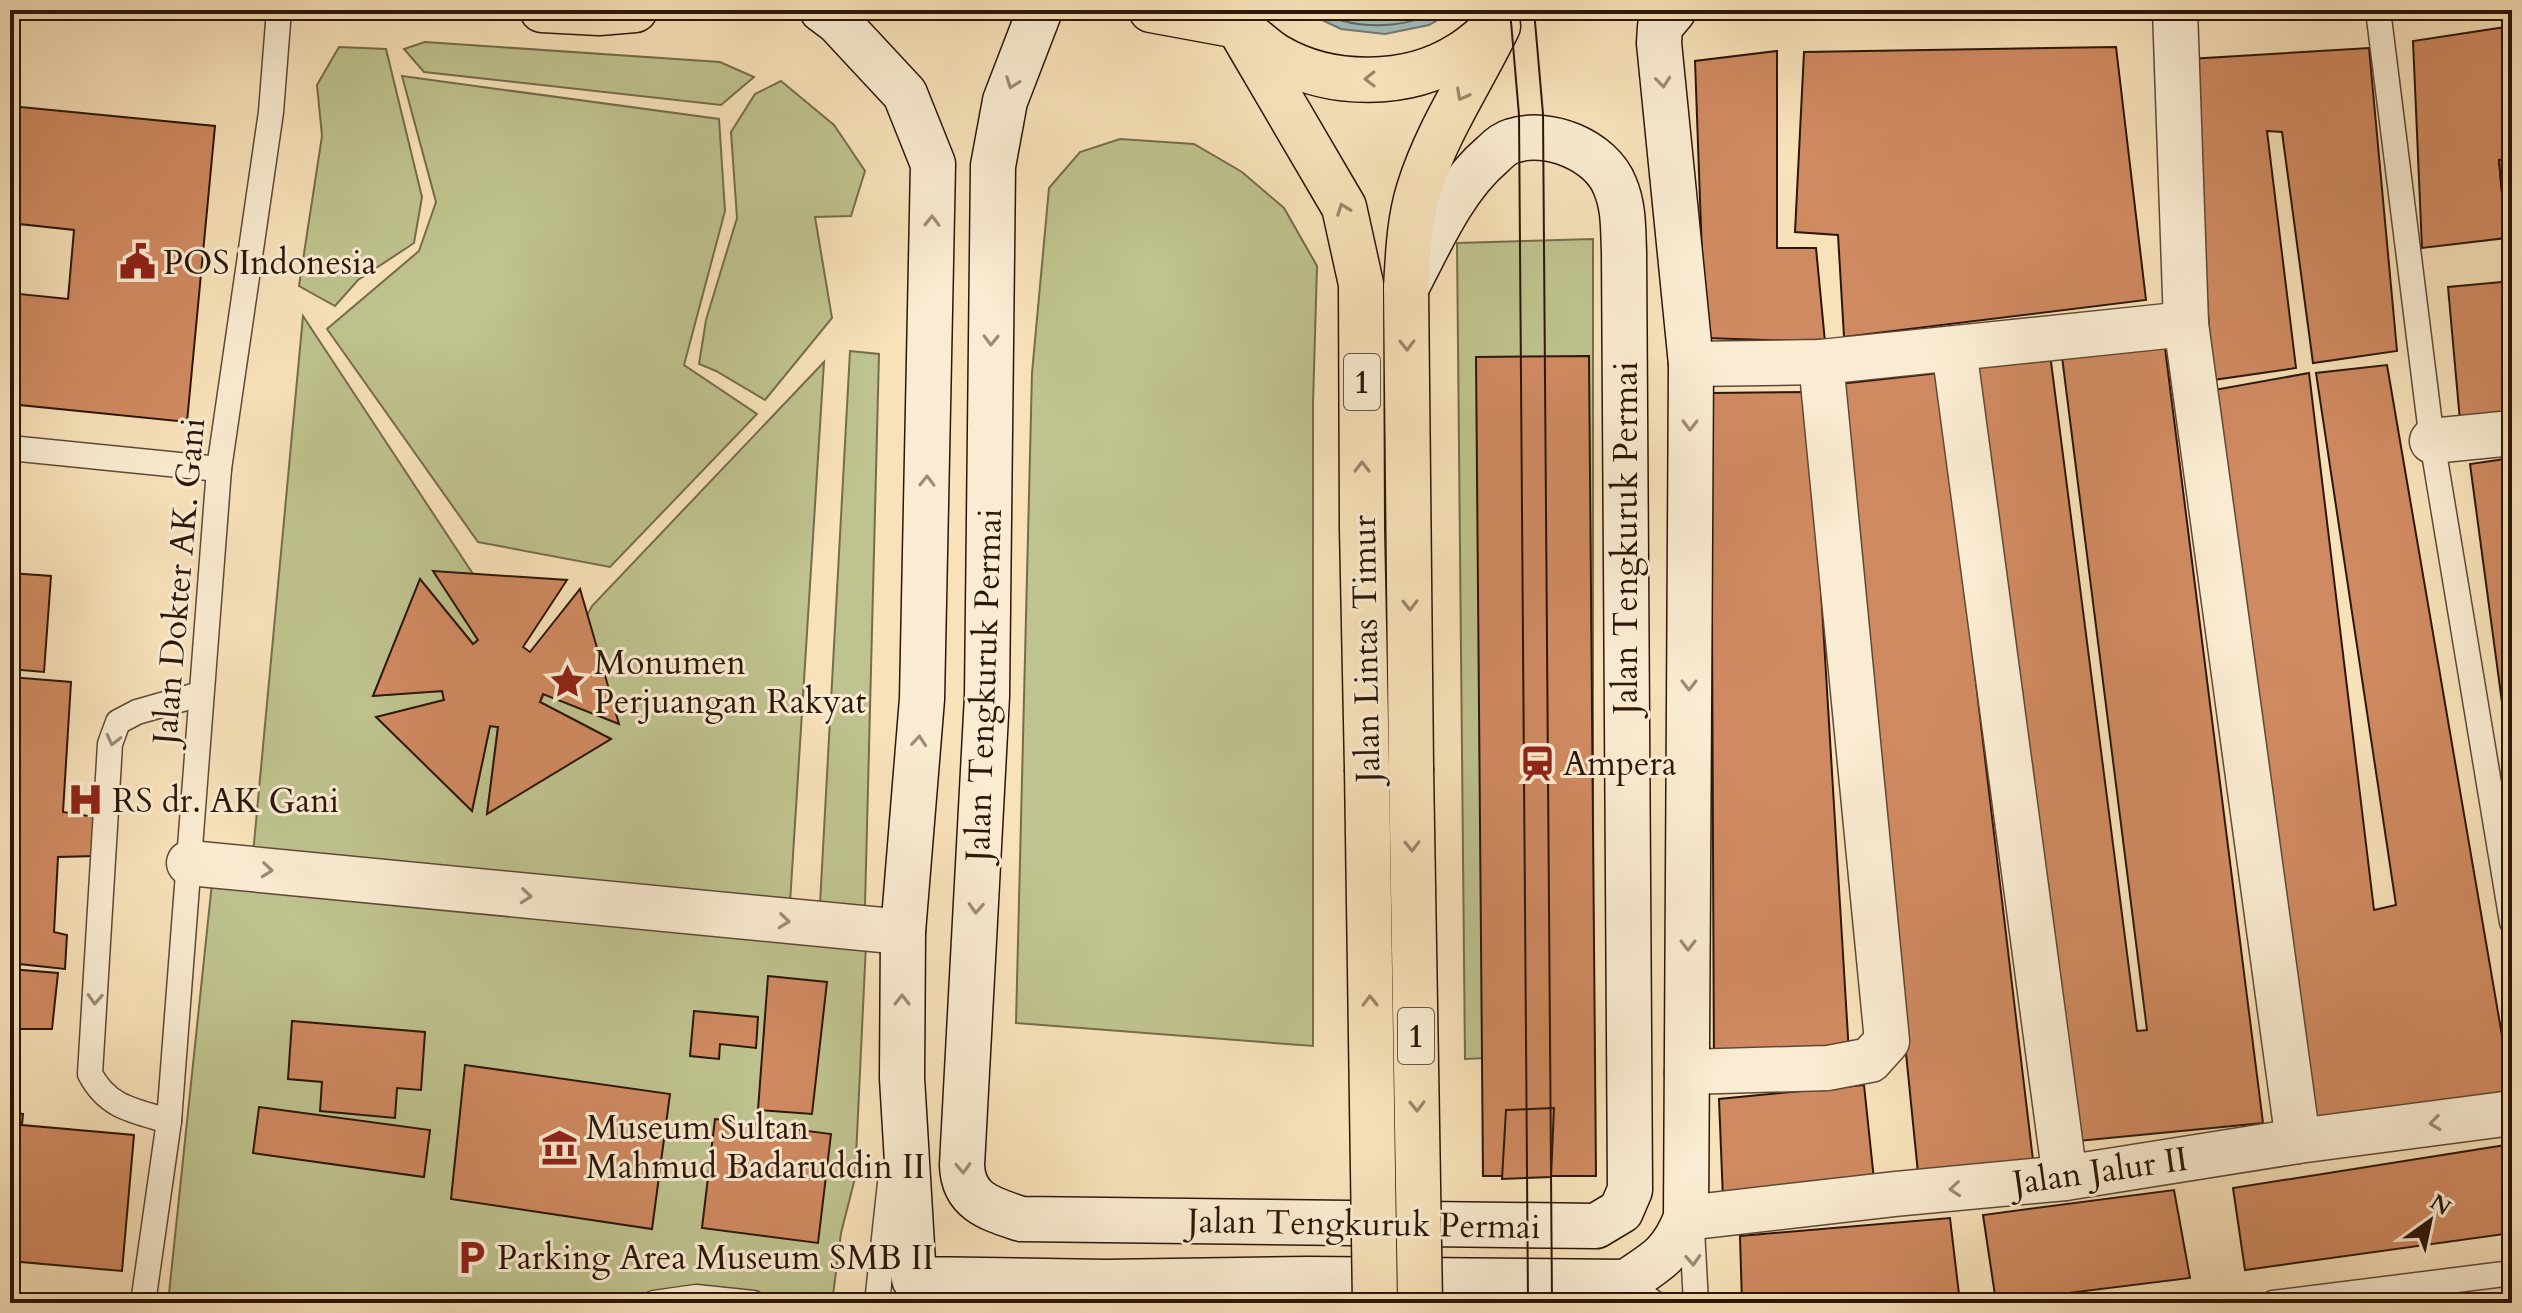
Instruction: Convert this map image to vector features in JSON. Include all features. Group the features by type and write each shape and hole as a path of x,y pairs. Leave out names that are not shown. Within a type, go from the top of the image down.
{"main road":[{"path":"542,10 599,13 635,10"},
{"path":"822,10 838,22 905,94 933,164 922,699 903,932 902,1078 914,1279 1106,1282 1308,1279 1640,1292 1664,1258 1686,1218"},
{"name":"Jalan Tengkuruk Permai","path":"1040,10 1005,101 993,166 987,696 962,1165 963,1179 971,1195 998,1211 1021,1219 1596,1226 1621,1211 1630,1190 1624,252 1622,208 1615,183"},
{"name":"1","path":"1151,10 1231,18 1276,56 1321,74 1369,81 1416,74 1446,62 1460,55 1504,18"},
{"name":"Jalan Tengkuruk Permai","path":"1674,10 1660,27 1659,43 1691,364 1686,1218"},
{"path":"2175,10 2186,324 2298,1141"},
{"name":"Jalan Lintas Timur","path":"1231,18 1344,207 1361,284 1375,1303"},
{"name":"Jalan Lintas Timur","path":"1420,1303 1406,288 1410,236 1418,191 1439,140 1504,18"},
{"path":"1406,288 1456,199 1490,156 1510,141 1554,139 1580,149 1602,166 1615,183 1673,184"},
{"path":"1691,364 1821,362 2186,324"},
{"path":"1954,349 2065,1178"},
{"path":"1687,1072 1828,1068 1870,1060 1887,1041 1821,362"},
{"path":"2432,441 2512,433"},
{"path":"922,699 987,696"},
{"path":"189,863 903,932"},
{"name":"Jalan Jalur II","path":"1686,1218 2065,1178 2298,1141 2512,1113"}],"lane":[{"name":"Jalan Dokter AK. Gani","path":"143,1303 169,1121 219,469 271,112 279,10"},
{"path":"2378,10 2432,441 2512,922"},
{"path":"10,448 219,469"},
{"path":"169,1121 113,1103 98,1088 90,1074 110,744 118,722 137,712 200,694"},
{"path":"877,1303 902,1078"},
{"path":"1686,1218 1692,1230 1696,1303"},
{"path":"2273,1303 2512,1273"},
{"path":"654,1303 696,1297 753,1303"}],"green space":[{"path":"425,42 720,62 754,77 721,105 424,72 404,49"},
{"path":"339,47 386,49 422,197 414,243 358,280 335,306 299,286 322,136 317,85"},
{"path":"402,76 719,119 725,211 684,365 757,414 610,567 478,542 327,329 419,251 436,202"},
{"path":"781,81 834,125 865,171 851,216 815,217 832,318 765,400 699,364 706,320 737,218 731,132 755,94"},
{"path":"1120,139 1194,144 1242,172 1284,208 1317,266 1313,404 1313,1046 1016,1023 1032,373 1049,188 1080,152"},
{"path":"1593,239 1593,1053 1465,1059 1457,243"},
{"path":"303,316 473,574 434,572 478,640 473,644 420,580 373,696 442,691 444,700 377,717 472,811 490,726 498,727 487,813 610,738 540,702 592,606 824,362 790,903 253,854"},
{"path":"850,351 879,354 865,906 820,904"},
{"path":"212,883 866,944 855,1178 841,1233 832,1303 168,1303"}],"water":[{"path":"1301,10 1455,10 1429,25 1385,34 1341,29"}],"building":[{"path":"2512,26 2512,158 2499,160 2506,238 2422,248 2413,41"},
{"path":"2116,47 2146,300 1844,337 1838,235 1795,232 1804,52"},
{"path":"2369,48 2397,351 2313,363 2282,132 2267,131 2296,368 2213,380 2189,59"},
{"path":"1777,51 1777,248 1816,248 1825,342 1705,338 1695,61"},
{"name":"POS Indonesia","path":"10,106 215,126 187,422 10,404 10,293 68,299 74,230 10,223"},
{"path":"2512,159 2512,237 2506,238 2499,160"},
{"path":"2512,281 2512,417 2460,421 2448,287"},
{"path":"2164,340 2263,1123 2068,1142 1970,362 2050,354 2137,1031 2147,1030 2061,349"},
{"path":"1589,356 1596,1176 1483,1176 1476,357"},
{"path":"2387,365 2512,1094 2305,1125 2214,390 2309,373 2374,910 2396,905 2316,373"},
{"path":"1939,373 2033,1160 1918,1173 1839,384"},
{"path":"1809,392 1850,1070 1714,1072 1711,393"},
{"path":"2512,458 2512,777 2470,464"},
{"path":"433,571 567,580 523,647 530,652 580,589 619,724 543,694 540,702 611,739 487,814 498,727 490,726 472,811 376,717 444,700 442,691 373,696 420,579 473,644 478,640"},
{"path":"10,573 51,576 44,672 10,669"},
{"path":"10,677 71,682 63,812 95,817 95,856 58,857 54,932 67,935 65,969 10,963"},
{"path":"10,969 58,973 52,1029 15,1029 10,1086"},
{"path":"768,976 827,982 812,1114 758,1110"},
{"path":"694,1011 758,1017 756,1048 720,1044 719,1059 690,1056"},
{"path":"292,1021 425,1032 421,1090 397,1088 395,1118 320,1111 322,1082 288,1079"},
{"name":"Museum Sultan Mahmud Badaruddin II","path":"465,1065 670,1094 652,1229 451,1199"},
{"path":"1864,1085 1874,1180 1723,1199 1719,1099"},
{"path":"259,1107 430,1130 424,1177 253,1153"},
{"path":"1554,1108 1551,1177 1502,1179 1506,1110"},
{"path":"10,1113 23,1114 22,1125 134,1135 122,1271 10,1261"},
{"path":"715,1119 831,1134 818,1243 702,1228"},
{"path":"2512,1144 2512,1233 2245,1270 2233,1188"},
{"path":"2174,1190 2190,1278 1996,1302 1983,1215"},
{"path":"1950,1218 1960,1303 1742,1303 1740,1236"}],"tram line":[{"path":"1510,10 1519,115 1528,1303"},
{"path":"1534,10 1543,114 1552,1303"}],"place":[{"name":"POS Indonesia","path":"137,262"},
{"name":"Monumen Perjuangan Rakyat","path":"568,682"},
{"name":"Ampera","path":"1537,763"},
{"name":"RS dr. AK Gani","path":"86,800"},
{"name":"Museum Sultan Mahmud Badaruddin II","path":"560,1147"},
{"name":"Parking Area Museum SMB II","path":"471,1257"}]}
